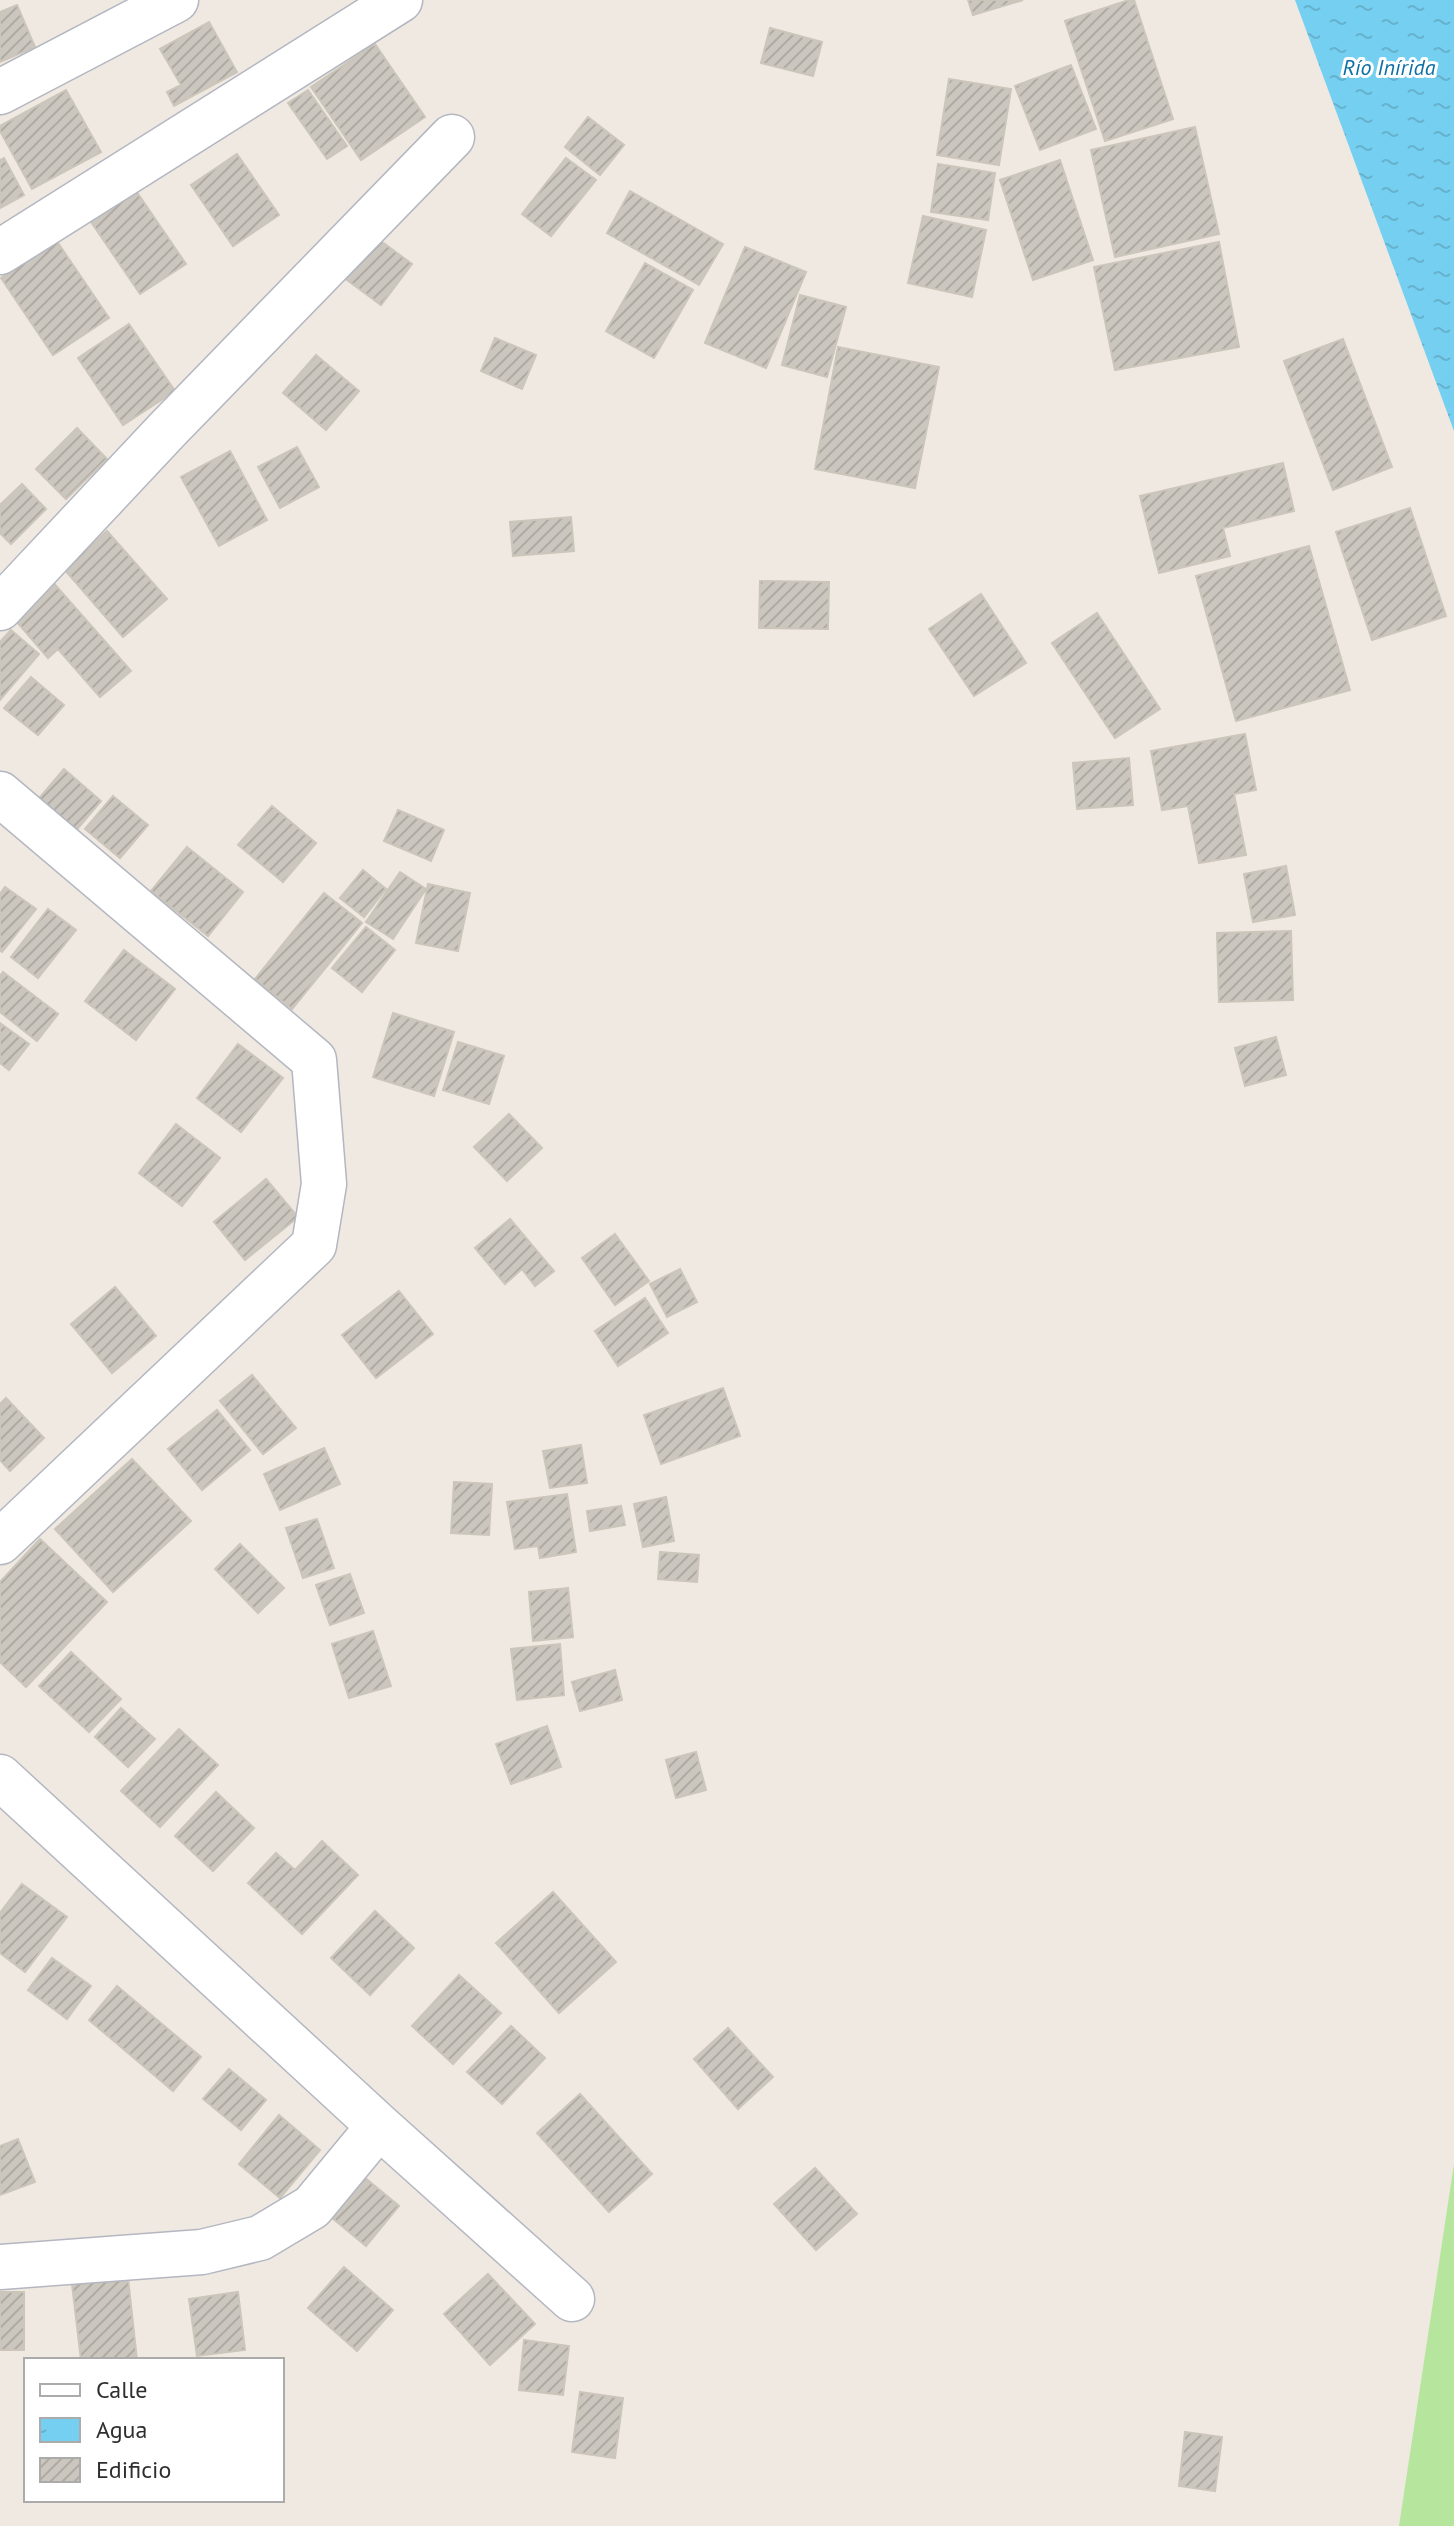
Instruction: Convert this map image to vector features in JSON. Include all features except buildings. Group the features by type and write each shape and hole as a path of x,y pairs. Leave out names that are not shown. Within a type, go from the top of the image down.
{"street":[{"path":"0,92 176,0"},
{"path":"0,252 400,0"},
{"path":"0,608 167,430 452,137"},
{"path":"0,794 314,1060 324,1184 314,1245 0,1542"},
{"path":"0,1777 572,2299"},
{"path":"0,2267 202,2252 260,2238 312,2207 379,2126"}],"green space":[{"path":"1454,2164 1454,2526 1399,2526"}],"water":[{"name":"Río Inírida","path":"1295,0 1454,0 1454,431"}]}
